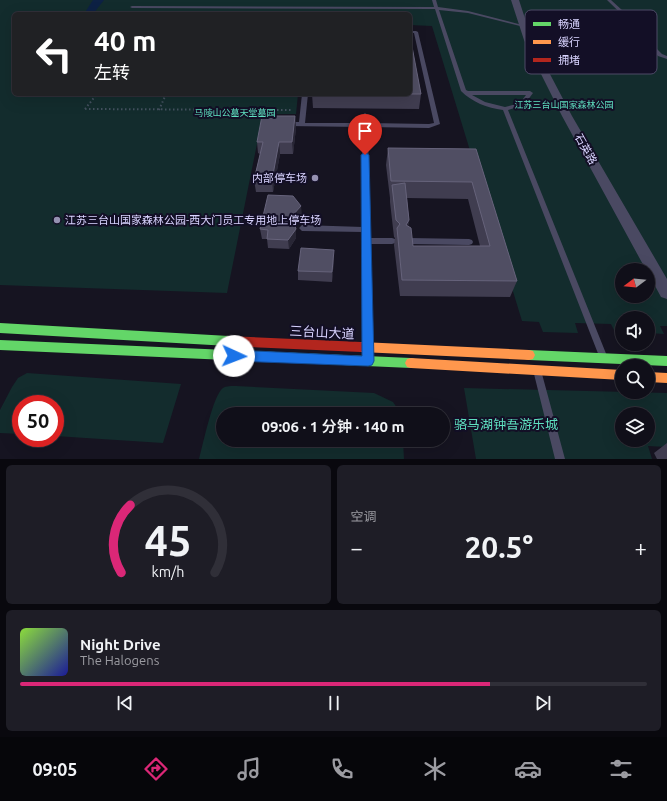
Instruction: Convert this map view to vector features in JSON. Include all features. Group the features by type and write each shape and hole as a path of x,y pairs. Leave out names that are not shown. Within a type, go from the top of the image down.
{"main road":[{"name":"三台山大道","path":"0,328 533,355 607,366 615,371"},
{"name":"三台山大道","path":"0,344 537,370 667,361"},
{"path":"655,377 667,378"}],"street":[{"name":"石英路","path":"515,0 525,30"},
{"name":"石英路","path":"545,74 567,116 667,293"}],"lane":[{"path":"434,0 461,85 466,93 483,103 505,109 522,104 530,93 466,93"},
{"path":"608,0 619,10"},
{"path":"132,7 436,8 462,11 524,26"},
{"path":"283,124 429,126 437,124 416,32 412,32"},
{"path":"657,52 667,58"},
{"path":"302,124 305,96"},
{"path":"505,109 607,366"},
{"path":"365,115 368,361"},
{"path":"302,228 366,230"},
{"path":"366,241 392,241"},
{"path":"409,241 469,242"},
{"path":"533,355 560,459"}],"path":[{"path":"95,96 85,109 292,111 293,105"},
{"path":"159,110 165,96"}],"green space":[{"path":"0,0 667,0 667,326 660,326 664,334 655,333 655,311 615,311 615,332 611,324 575,323 578,333 543,332 539,322 522,321 432,26 412,25 412,12 12,12 12,96 298,96 296,114 263,114 227,293 0,285"},
{"path":"27,373 181,384 163,443 64,437 64,395 12,395 12,434 0,433 0,410 18,378"},
{"path":"224,387 374,393 393,402 396,407 216,407 216,447 403,447 404,459 199,459 212,410 219,392"},
{"name":"骆马湖钟吾游乐城","path":"464,388 615,392 615,399 655,399 655,393 667,393 667,447 655,446 655,407 615,407 615,447 648,447 652,459 476,459"}],"water":[{"path":"93,0 104,0 95,12 85,12"}],"building":[{"path":"412,47 421,94 412,94"},
{"path":"262,116 295,116 292,142 279,142 272,180 254,180 263,142 257,142"},
{"path":"388,148 476,149 517,281 402,280 397,228 400,224 396,220 392,185 405,183 409,220 406,225 411,228 413,246 490,246 472,182 391,181"},
{"path":"268,195 293,196 301,206 292,216 296,229 288,240 267,239 268,230 260,229"},
{"path":"301,248 334,250 332,272 298,271"}],"traffic: fast":[{"path":"0,328 229,341"},
{"path":"0,345 411,363"},
{"path":"529,355 667,361"}],"traffic: slow":[{"path":"361,347 529,355"},
{"path":"411,363 615,375"},
{"path":"655,377 667,378"}],"traffic: jam":[{"path":"229,341 361,347"}],"place":[{"name":"内部停车场","path":"315,178"},
{"name":"江苏三台山国家森林公园-西大门员工专用地上停车场","path":"57,220"}],"route":[{"path":"234,356 368,361 365,155"}],"park label":[{"name":"江苏三台山国家森林公园","path":"564,105"},
{"name":"马陵山公墓天堂墓园","path":"235,113"}]}
